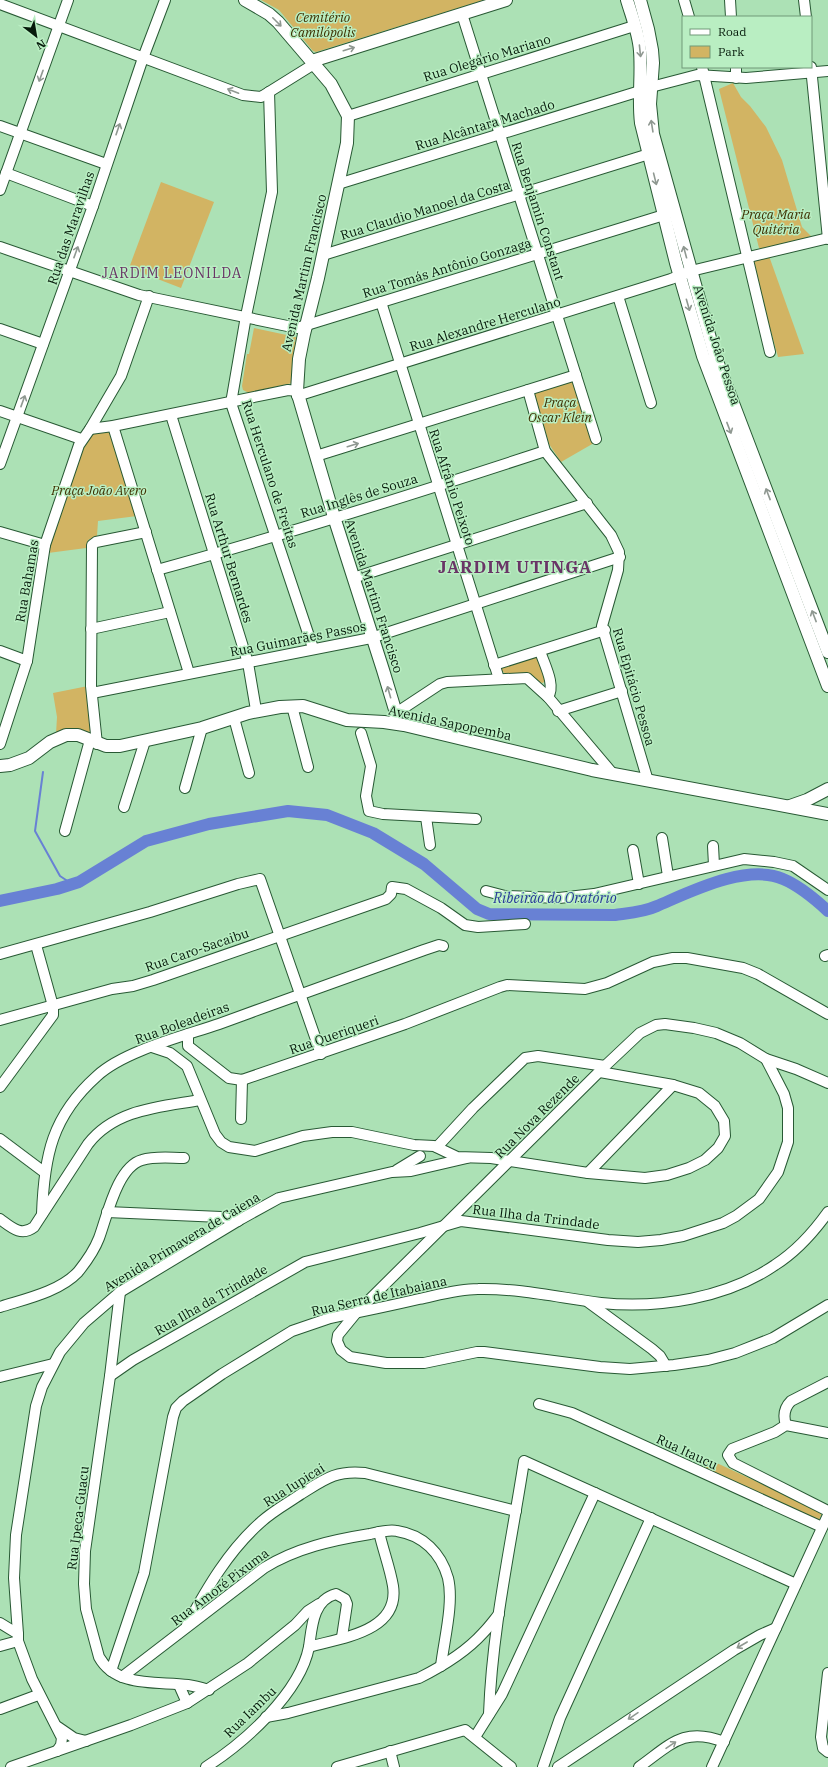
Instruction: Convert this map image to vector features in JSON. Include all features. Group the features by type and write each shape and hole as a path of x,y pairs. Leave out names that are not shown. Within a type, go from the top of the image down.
{"main road":[{"name":"Avenida Martim Francisco","path":"245,0 276,20 313,62 336,92 348,116 347,143 323,255 305,326 299,359 297,393 395,718"},
{"path":"313,62 506,0"},
{"name":"Avenida João Pessoa","path":"627,0 640,50 641,73 650,104 653,134 710,376 828,686"},
{"name":"Avenida João Pessoa","path":"640,0 648,29 653,63 639,109 648,154 664,215 715,356 828,652"},
{"name":"Avenida Sapopemba","path":"0,766 10,765 29,758 50,742 66,735 74,734 94,742 110,746 144,741 202,728 256,710 292,706 311,708 347,720 395,718 612,774 826,814"},
{"path":"826,814 822,802 827,790"},
{"name":"Avenida Sapopemba","path":"787,806 802,802 827,790"}],"street":[{"path":"0,190 68,0"},
{"name":"Rua das Maravilhas","path":"0,464 93,206 143,58 165,0"},
{"path":"684,0 689,16"},
{"path":"730,0 731,16"},
{"path":"804,0 806,16"},
{"path":"0,4 243,95 259,98 313,62"},
{"name":"Rua Benjamin Constant","path":"462,14 596,439"},
{"name":"Rua Olegário Mariano","path":"348,116 634,26"},
{"path":"736,68 736,78"},
{"path":"811,70 828,238"},
{"name":"Rua Alcântara Machado","path":"338,184 645,89 697,75 703,71 736,78 811,70 828,71"},
{"path":"703,71 770,352"},
{"name":"Rua Herculano de Freitas","path":"269,92 272,192 246,316 231,403 313,648"},
{"path":"0,126 106,164"},
{"name":"Rua Claudio Manoel da Costa","path":"323,255 648,154"},
{"path":"6,173 93,206"},
{"name":"Rua Tomás Antônio Gonzaga","path":"0,247 139,295 246,316 297,328 664,215"},
{"name":"Rua Alexandre Herculano","path":"90,429 171,415 288,390 297,393 400,364 746,256 828,238"},
{"name":"Rua Bahamas","path":"0,744 27,661 45,545 81,439 90,429 121,376 149,296"},
{"path":"618,296 651,403"},
{"name":"Rua Afrânio Peixoto","path":"381,302 499,679"},
{"path":"0,329 43,344"},
{"path":"316,456 576,374"},
{"path":"528,390 545,450 615,541 620,557"},
{"path":"0,411 81,439"},
{"name":"Rua Arthur Bernardes","path":"171,415 248,663 256,710"},
{"path":"113,426 189,673"},
{"name":"Rua Inglês de Souza","path":"157,570 438,486 545,450"},
{"path":"353,578 587,503"},
{"path":"0,532 45,545"},
{"path":"65,831 94,742 91,629 92,545 96,542 146,532"},
{"name":"Rua Guimarães Passos","path":"92,693 189,673 248,663 313,648 372,638 620,557"},
{"name":"Rua Epitácio Pessoa","path":"620,557 618,570 602,626 648,781"},
{"path":"91,629 170,612"},
{"path":"494,665 604,630"},
{"path":"0,651 27,661"},
{"path":"540,651 550,684 551,692 548,697"},
{"path":"395,718 443,683 527,678 548,697 558,711 612,774"},
{"path":"558,711 622,691"},
{"path":"292,706 308,767"},
{"path":"234,718 249,773"},
{"path":"185,788 202,728"},
{"path":"362,733 371,766 366,796 368,809 371,812 426,817 476,819"},
{"path":"124,807 144,741"},
{"path":"426,817 430,845"},
{"path":"662,838 670,876"},
{"path":"713,846 714,865"},
{"path":"632,850 639,884"},
{"path":"486,891 505,896 559,898 606,893 714,865 744,859 784,864 802,871 828,890"},
{"path":"0,954 238,884 260,879 278,936 320,1054"},
{"name":"Rua Caro-Sacaibu","path":"0,1020 139,984 386,899 391,894 392,887 406,889 435,905 459,922 471,926 525,924"},
{"path":"0,1087 53,1015 54,1006 36,944"},
{"name":"Rua Boleadeiras","path":"42,1214 44,1172 50,1144 56,1130 64,1114 90,1083 114,1064 152,1047 188,1034 424,950 439,945 443,946"},
{"name":"Rua Queriqueri","path":"242,1080 405,1024 507,985 585,989 607,983 663,959 687,958 743,968 758,974 828,1014"},
{"name":"Rua Nova Rezende","path":"666,1366 630,1368 600,1367 477,1352 424,1363 386,1363 350,1358 340,1350 337,1341 338,1335 356,1313 640,1033 656,1025 665,1024 716,1033 766,1059 796,1069 828,1083"},
{"path":"187,1066 188,1034"},
{"path":"188,1046 229,1078 242,1080 241,1118"},
{"path":"152,1047 170,1053 187,1066"},
{"name":"Avenida Primavera de Caiena","path":"187,1066 215,1134 220,1142 234,1149 260,1150 296,1137 332,1132 352,1132 434,1148 457,1157 510,1161 588,1173 645,1178 657,1177 689,1168 715,1153 725,1136 724,1121 720,1112 709,1100 699,1093 674,1085 538,1056 525,1058 434,1148"},
{"name":"Rua Ilha da Trindade","path":"110,1376 133,1360 305,1262 461,1221 608,1240 638,1242 682,1236 710,1228 736,1216 759,1199 770,1185 778,1172 788,1142 788,1108 784,1094 766,1059"},
{"path":"588,1173 674,1085"},
{"path":"0,1219 15,1230 24,1231 34,1227 88,1144 107,1126 124,1116 139,1111 200,1100"},
{"path":"0,1139 44,1172"},
{"path":"400,1142 420,1155 424,1163 434,1166 441,1157 434,1148 423,1148 420,1155"},
{"name":"Avenida Primavera de Caiena","path":"392,1172 407,1165 420,1155"},
{"path":"0,1306 34,1296 70,1279 76,1273 86,1262 99,1239 107,1212 120,1181 136,1162 163,1157 184,1158"},
{"name":"Avenida Primavera de Caiena","path":"57,1751 61,1745 62,1738 38,1695 18,1638 14,1578 16,1535 36,1406 42,1387 53,1364 71,1338 84,1323 120,1292 279,1198 392,1172 434,1166 467,1158"},
{"path":"107,1212 221,1218 238,1221"},
{"name":"Rua Serra de Itabaiana","path":"111,1671 144,1573 169,1436 176,1408 194,1392 292,1331 330,1318 438,1295 476,1289 493,1289 622,1304 664,1303 688,1300 729,1287 756,1276 774,1266 787,1257 805,1240 828,1212"},
{"name":"Rua Ipeca-Guacu","path":"120,1292 110,1376 85,1551 84,1584 86,1609 99,1657 103,1664 111,1671 122,1677 139,1682 179,1685 209,1690"},
{"path":"585,1300 652,1349 660,1356 666,1366 708,1360 764,1342 827,1305"},
{"path":"0,1377 53,1364"},
{"path":"786,1425 784,1412 787,1405 791,1401 828,1382"},
{"name":"Rua Itaucu","path":"539,1404 572,1413 822,1527"},
{"path":"828,1433 786,1425 775,1432 732,1449 728,1455 733,1463 828,1511"},
{"path":"489,1714 490,1689 500,1612 524,1461 796,1584"},
{"name":"Rua Iupicai","path":"186,1628 199,1603 226,1561 250,1532 286,1503 318,1483 338,1473 349,1471 365,1473 516,1511"},
{"path":"475,1737 502,1694 595,1493"},
{"path":"712,1767 828,1515"},
{"path":"542,1767 560,1718 651,1518"},
{"name":"Rua Amoré Pixuma","path":"122,1677 264,1568 282,1557 309,1547 345,1538 396,1530 422,1540 439,1558 448,1579 449,1596 441,1666"},
{"path":"309,1647 362,1633 372,1628 382,1620 389,1609 393,1599 393,1586 379,1532"},
{"path":"11,1767 187,1703 248,1663 295,1625 308,1611 330,1595 336,1594 345,1599 347,1604 342,1638"},
{"name":"Rua Iambu","path":"206,1767 238,1742 266,1717 278,1705 297,1680 309,1647 319,1604"},
{"path":"266,1717 288,1713 419,1678 441,1666 483,1634 500,1612"},
{"path":"0,1623 18,1638 0,1646"},
{"path":"295,1625 312,1630"},
{"path":"558,1767 734,1650 760,1635 776,1628"},
{"path":"828,1673 821,1737 823,1748 828,1752"},
{"path":"179,1685 187,1703"},
{"path":"0,1709 38,1695"},
{"path":"56,1726 74,1738 86,1741"},
{"path":"337,1767 460,1730 469,1732 511,1767"},
{"path":"639,1767 684,1737 709,1737 724,1742"},
{"path":"390,1751 394,1767"}],"green space":[{"name":"Cemitério Camilópolis","path":"261,0 484,0 316,52 313,51 279,10"},
{"name":"Praça Maria Quitéria","path":"733,83 741,97 766,127 782,160 802,227 811,236 763,250 759,248 719,89"},
{"path":"161,182 214,202 181,288 129,268"},
{"path":"769,256 804,354 778,357 751,260"},
{"path":"254,328 296,337 292,383 249,393 243,390 242,386 247,354 249,354"},
{"name":"Praça Oscar Klein","path":"573,381 594,443 561,462 549,444 534,393"},
{"name":"Praça João Avero","path":"104,431 111,433 137,516 98,521 97,536 88,540 86,548 48,553 49,543 84,443 92,434"},
{"path":"535,656 539,659 546,679 543,683 507,675 501,670 503,666"},
{"path":"88,686 91,731 86,733 56,734 57,717 53,693"},
{"path":"706,1458 813,1508 822,1513 819,1520 702,1467"}],"waterway":[{"path":"43,772 35,831 60,876 72,884"},
{"name":"Ribeirão do Oratório","path":"0,901 57,889 79,882 146,841 209,824 288,811 327,815 373,833 424,864 477,909 489,914 615,915 631,913 652,908 719,881 753,874 769,875 783,879 807,893 828,911"}],"district":[{"name":"JARDIM LEONILDA","path":"172,273"},
{"name":"JARDIM UTINGA","path":"515,567"}]}
